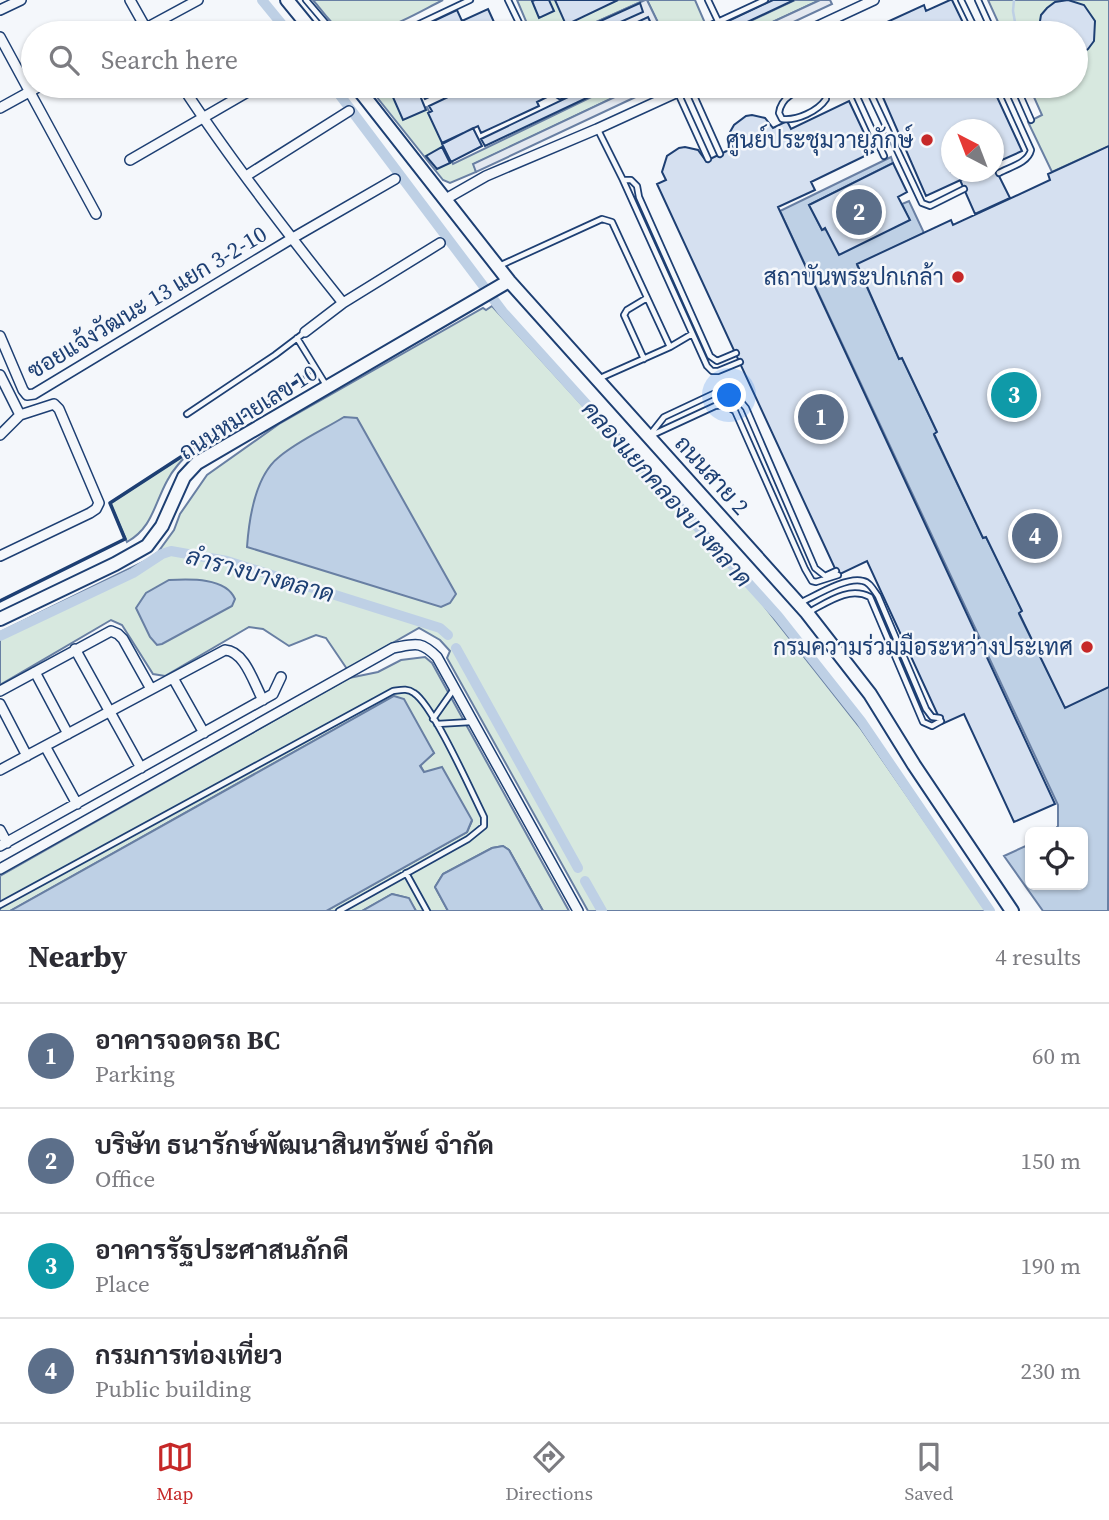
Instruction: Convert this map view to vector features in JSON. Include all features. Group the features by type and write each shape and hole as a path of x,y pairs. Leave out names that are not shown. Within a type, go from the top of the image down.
{"street":[{"path":"0,10 20,0"},
{"path":"130,0 139,21"},
{"path":"163,21 198,0"},
{"path":"287,0 304,21"},
{"path":"829,21 874,0"},
{"path":"0,37 21,76"},
{"path":"0,108 21,97"},
{"path":"33,98 96,214"},
{"path":"190,98 291,239 343,303"},
{"path":"130,160 236,98"},
{"name":"ถนนสาย 2","path":"365,98 509,281 802,608 870,694 1012,911"},
{"path":"444,200 486,176 665,98"},
{"path":"246,176 349,111"},
{"path":"291,239 395,179"},
{"name":"ซอยแจ้งวัฒนะ 13 แยก 3-2-10","path":"0,336 23,390 27,394 34,394 291,239"},
{"path":"301,335 343,303 440,243"},
{"name":"ถนนหมายเลข 10","path":"0,619 148,546 162,526 184,477 197,463 509,281"},
{"path":"0,375 20,415"},
{"path":"0,435 20,415 54,404 59,409 99,503 90,513 0,556"},
{"path":"0,691 108,631 118,634 151,689"},
{"path":"0,869 393,648 417,643 427,647 437,657 578,911"},
{"path":"75,649 141,768"},
{"path":"0,770 223,650 230,650 240,656 263,700"},
{"path":"35,672 68,734"},
{"path":"0,830 4,844 273,694 281,677"},
{"path":"173,678 204,733"},
{"path":"0,704 27,756"},
{"path":"45,746 77,804"}],"lane":[{"path":"306,0 324,21"},
{"path":"425,21 470,0"},
{"path":"508,0 518,21"},
{"path":"708,0 718,21"},
{"path":"720,21 765,0"},
{"path":"961,0 971,21"},
{"path":"978,0 988,21"},
{"path":"681,98 708,159"},
{"path":"695,98 720,154"},
{"path":"787,98 779,109 780,116 785,119 798,117 817,108 826,98"},
{"path":"857,98 884,156"},
{"path":"873,98 922,203 930,206 964,189"},
{"path":"1004,170 1027,159 1031,150 1007,98"},
{"path":"1021,98 1031,120"},
{"path":"597,129 623,180 692,334 712,371 740,362"},
{"path":"623,180 631,180 637,186 639,197 710,356 716,361 736,353"},
{"path":"498,267 607,219 612,222 670,347"},
{"path":"644,359 624,315 627,310 647,298"},
{"path":"597,379 670,347 692,334"},
{"path":"187,414 301,335 327,387"},
{"path":"649,436 664,417 713,394 724,393 736,396 746,408 815,568 825,576 837,573 826,580 812,581 804,569 737,416 725,405 724,393"},
{"path":"649,436 715,406 725,405"},
{"path":"861,580 871,586 878,596 926,709 932,717 940,720 932,726 923,722 870,597 861,593 845,594 802,608 841,584 861,580"},
{"path":"861,580 861,593"},
{"path":"435,721 454,688"},
{"path":"0,905 393,691 405,689 416,694 435,721 484,817 484,826 468,839 340,911"},
{"path":"435,721 473,722"},
{"path":"406,873 427,911"}],"shaded area":[{"path":"313,0 443,0 401,21 328,19"},
{"path":"517,0 645,0 599,21 526,21"},
{"path":"647,0 695,0 704,21 657,21"},
{"path":"647,0 657,21 599,21"},
{"path":"795,0 820,0 775,21 750,21"},
{"path":"820,0 830,0 832,4 796,21 775,21"},
{"path":"988,0 1109,0 1109,146 1052,172 1028,122 1042,115 1034,98 1088,98 1088,21 998,21"},
{"path":"378,98 400,98 408,113 427,107 453,164 589,98 613,98 474,164 476,172 450,183 443,180"},
{"path":"613,98 633,98 476,172 473,164"},
{"path":"492,306 757,597 861,729 987,911 588,911 447,658 450,651 440,640 419,628 347,669 326,638 316,635 289,646 263,629 249,627 165,676 153,674 122,625 111,620 0,685 0,632 147,560 158,552 174,530 180,514 207,475 279,424 483,308 486,310"},
{"path":"192,450 169,477 147,523 127,542 110,503"},
{"path":"425,657 432,663 569,911 543,911 509,850 503,846 492,848 443,874 435,887 448,911 416,911 408,898 392,894 362,911 326,911 467,832 472,821 424,772 420,765 434,753 394,696 10,911 0,911 0,876 349,678 378,672 401,660"}],"water":[{"path":"891,157 893,163 809,205 822,230 909,219 902,204 909,201 924,233 857,265 899,359 902,358 937,432 934,435 983,538 986,537 1022,611 1019,614 1065,707 1109,687 1108,911 1043,911 1028,890 1088,890 1088,827 1057,827 1058,805 780,211"},
{"path":"344,417 357,418 456,594 450,603 441,607 247,547 255,499 271,465 294,446"},
{"path":"169,580 215,583 224,587 235,599 232,606 157,645 150,637 136,608 146,593"},
{"path":"394,696 404,699 434,753 420,766 424,772 442,767 472,820 467,832 326,911 10,911"},
{"path":"503,846 509,850 543,911 448,911 435,887 443,874 492,848"},
{"path":"1025,846 1025,886 1004,856"},
{"path":"392,894 409,898 416,911 362,911"}],"building":[{"path":"549,0 554,11 539,18 532,1"},
{"path":"555,0 618,0 574,21 564,21"},
{"path":"773,0 794,0 749,21 728,21"},
{"path":"952,0 962,21 889,21 924,5 926,11"},
{"path":"1068,0 1084,5 1095,21 1094,41 1088,49 1088,21 1040,21 1041,15 1055,2"},
{"path":"640,3 643,12 623,21 600,21"},
{"path":"488,9 494,21 462,21"},
{"path":"457,10 462,21 434,21"},
{"path":"393,98 421,98 426,110 403,120"},
{"path":"446,98 545,98 537,102 539,106 481,133 478,126 442,143 428,113 432,111 429,106"},
{"path":"566,98 587,98 485,146 481,139"},
{"name":"ศูนย์ประชุมวายุภักษ์","path":"883,98 998,98 1022,151 1004,159 1004,119 941,119 941,182 956,182 926,196"},
{"path":"849,101 873,152 811,182 815,190 778,207 1055,804 1014,822 964,714 942,724 867,561 838,575 657,184 666,180 662,172 667,156 679,148 698,150 706,161 733,148 729,141 730,132 734,125 746,116 765,118 773,128 787,121 791,129"},
{"path":"473,128 482,146 451,162 442,144"},
{"path":"1109,146 1109,687 1065,708 1019,613 1022,611 986,537 983,538 934,434 937,432 902,358 899,359 857,264 951,220 953,225 1050,180 1048,174"},
{"path":"442,147 450,163 437,169 426,156"},
{"path":"893,163 907,192 898,197 910,220 839,255 809,205"},
{"path":"961,182 1002,182 1010,198 975,214"}],"waterway":[{"name":"คลองแยกคลองบางตลาด","path":"262,0 279,21"},
{"path":"1014,0 1015,21"},
{"name":"คลองแยกคลองบางตลาด","path":"342,98 503,312 778,616 861,721 990,911"},
{"name":"ลำรางบางตลาด","path":"0,636 133,573 171,551 227,561 440,628 448,635"},
{"name":"ลำรางบางตลาด","path":"456,648 578,868"},
{"name":"ลำรางบางตลาด","path":"585,881 602,911"}],"wall":[{"path":"0,601 125,539 110,503 313,371"}],"place":[{"name":"ศูนย์ประชุมวายุภักษ์","path":"927,140"},
{"name":"บริษัท ธนารักษ์พัฒนาสินทรัพย์ จำกัด","path":"859,212"},
{"name":"สถาบันพระปกเกล้า","path":"958,277"},
{"name":"อาคารรัฐประศาสนภักดี","path":"1014,395"},
{"name":"อาคารจอดรถ BC","path":"821,417"},
{"name":"กรมการท่องเที่ยว","path":"1035,536"},
{"name":"กรมความร่วมมือระหว่างประเทศ","path":"1087,647"}]}
